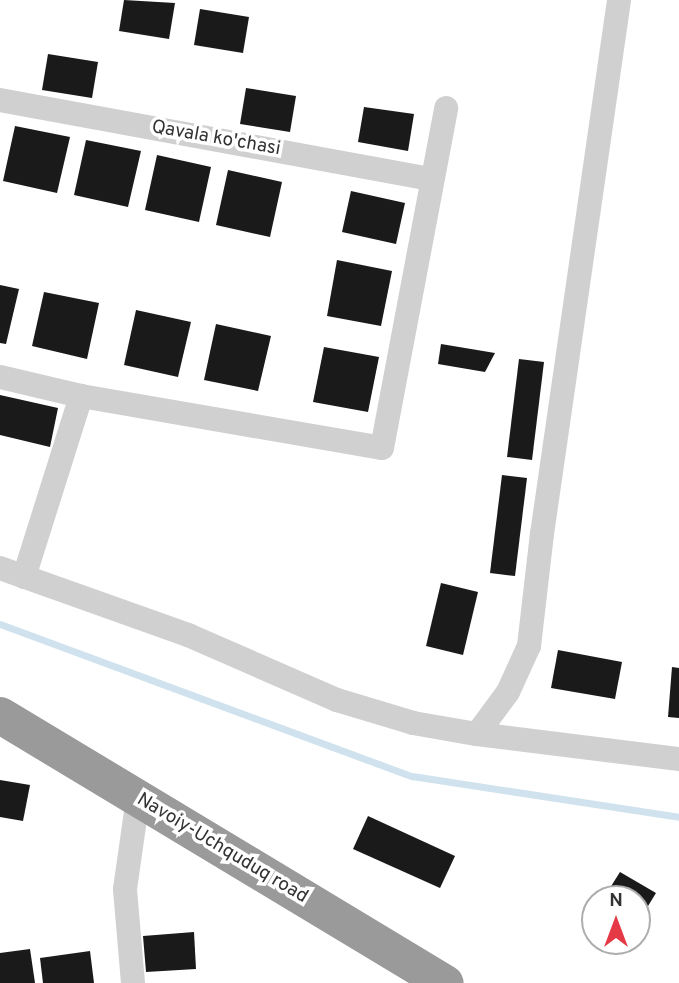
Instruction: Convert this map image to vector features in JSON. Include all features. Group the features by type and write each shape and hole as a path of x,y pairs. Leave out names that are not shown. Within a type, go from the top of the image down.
{"highway":[{"name":"Navoiy-Uchquduq road","path":"0,715 445,983"}],"street":[{"path":"477,734 508,692 529,646 542,534 619,0"},
{"name":"Qavala ko'chasi","path":"0,100 432,179"},
{"path":"0,377 81,396 382,448 446,108"},
{"path":"24,577 81,396"},
{"path":"0,568 188,635 337,700 413,723 477,734 679,759"},
{"path":"133,983 125,890 138,798"}],"building":[{"path":"124,0 175,3 169,39 119,31"},
{"path":"200,9 249,17 243,53 194,45"},
{"path":"48,54 98,62 92,98 42,90"},
{"path":"246,88 296,96 290,132 240,124"},
{"path":"364,107 414,114 408,151 358,142"},
{"path":"15,126 70,137 57,193 3,181"},
{"path":"86,140 141,151 128,207 74,195"},
{"path":"157,155 211,167 199,222 145,210"},
{"path":"228,170 282,182 270,237 216,225"},
{"path":"351,191 405,203 396,244 342,232"},
{"path":"337,260 392,271 381,326 327,316"},
{"path":"0,285 19,289 6,344 0,343"},
{"path":"44,292 99,303 87,359 32,346"},
{"path":"136,310 191,322 178,377 124,365"},
{"path":"216,324 271,336 258,391 204,380"},
{"path":"441,344 495,353 485,372 438,364"},
{"path":"324,347 379,357 368,412 313,402"},
{"path":"519,359 544,362 532,460 507,457"},
{"path":"0,395 58,408 50,447 0,435"},
{"path":"502,475 527,478 515,576 490,573"},
{"path":"441,583 478,592 463,655 426,646"},
{"path":"558,650 622,662 615,699 551,688"},
{"path":"672,667 679,668 679,718 668,717"},
{"path":"0,780 30,785 23,821 0,817"},
{"path":"368,816 455,856 440,888 353,849"},
{"path":"620,872 642,885 612,885"},
{"path":"194,932 196,969 146,972 143,936"},
{"path":"30,949 35,983 0,983 0,953"},
{"path":"90,951 94,983 43,983 40,958"}],"waterway":[{"path":"0,624 412,776 679,817"}]}
